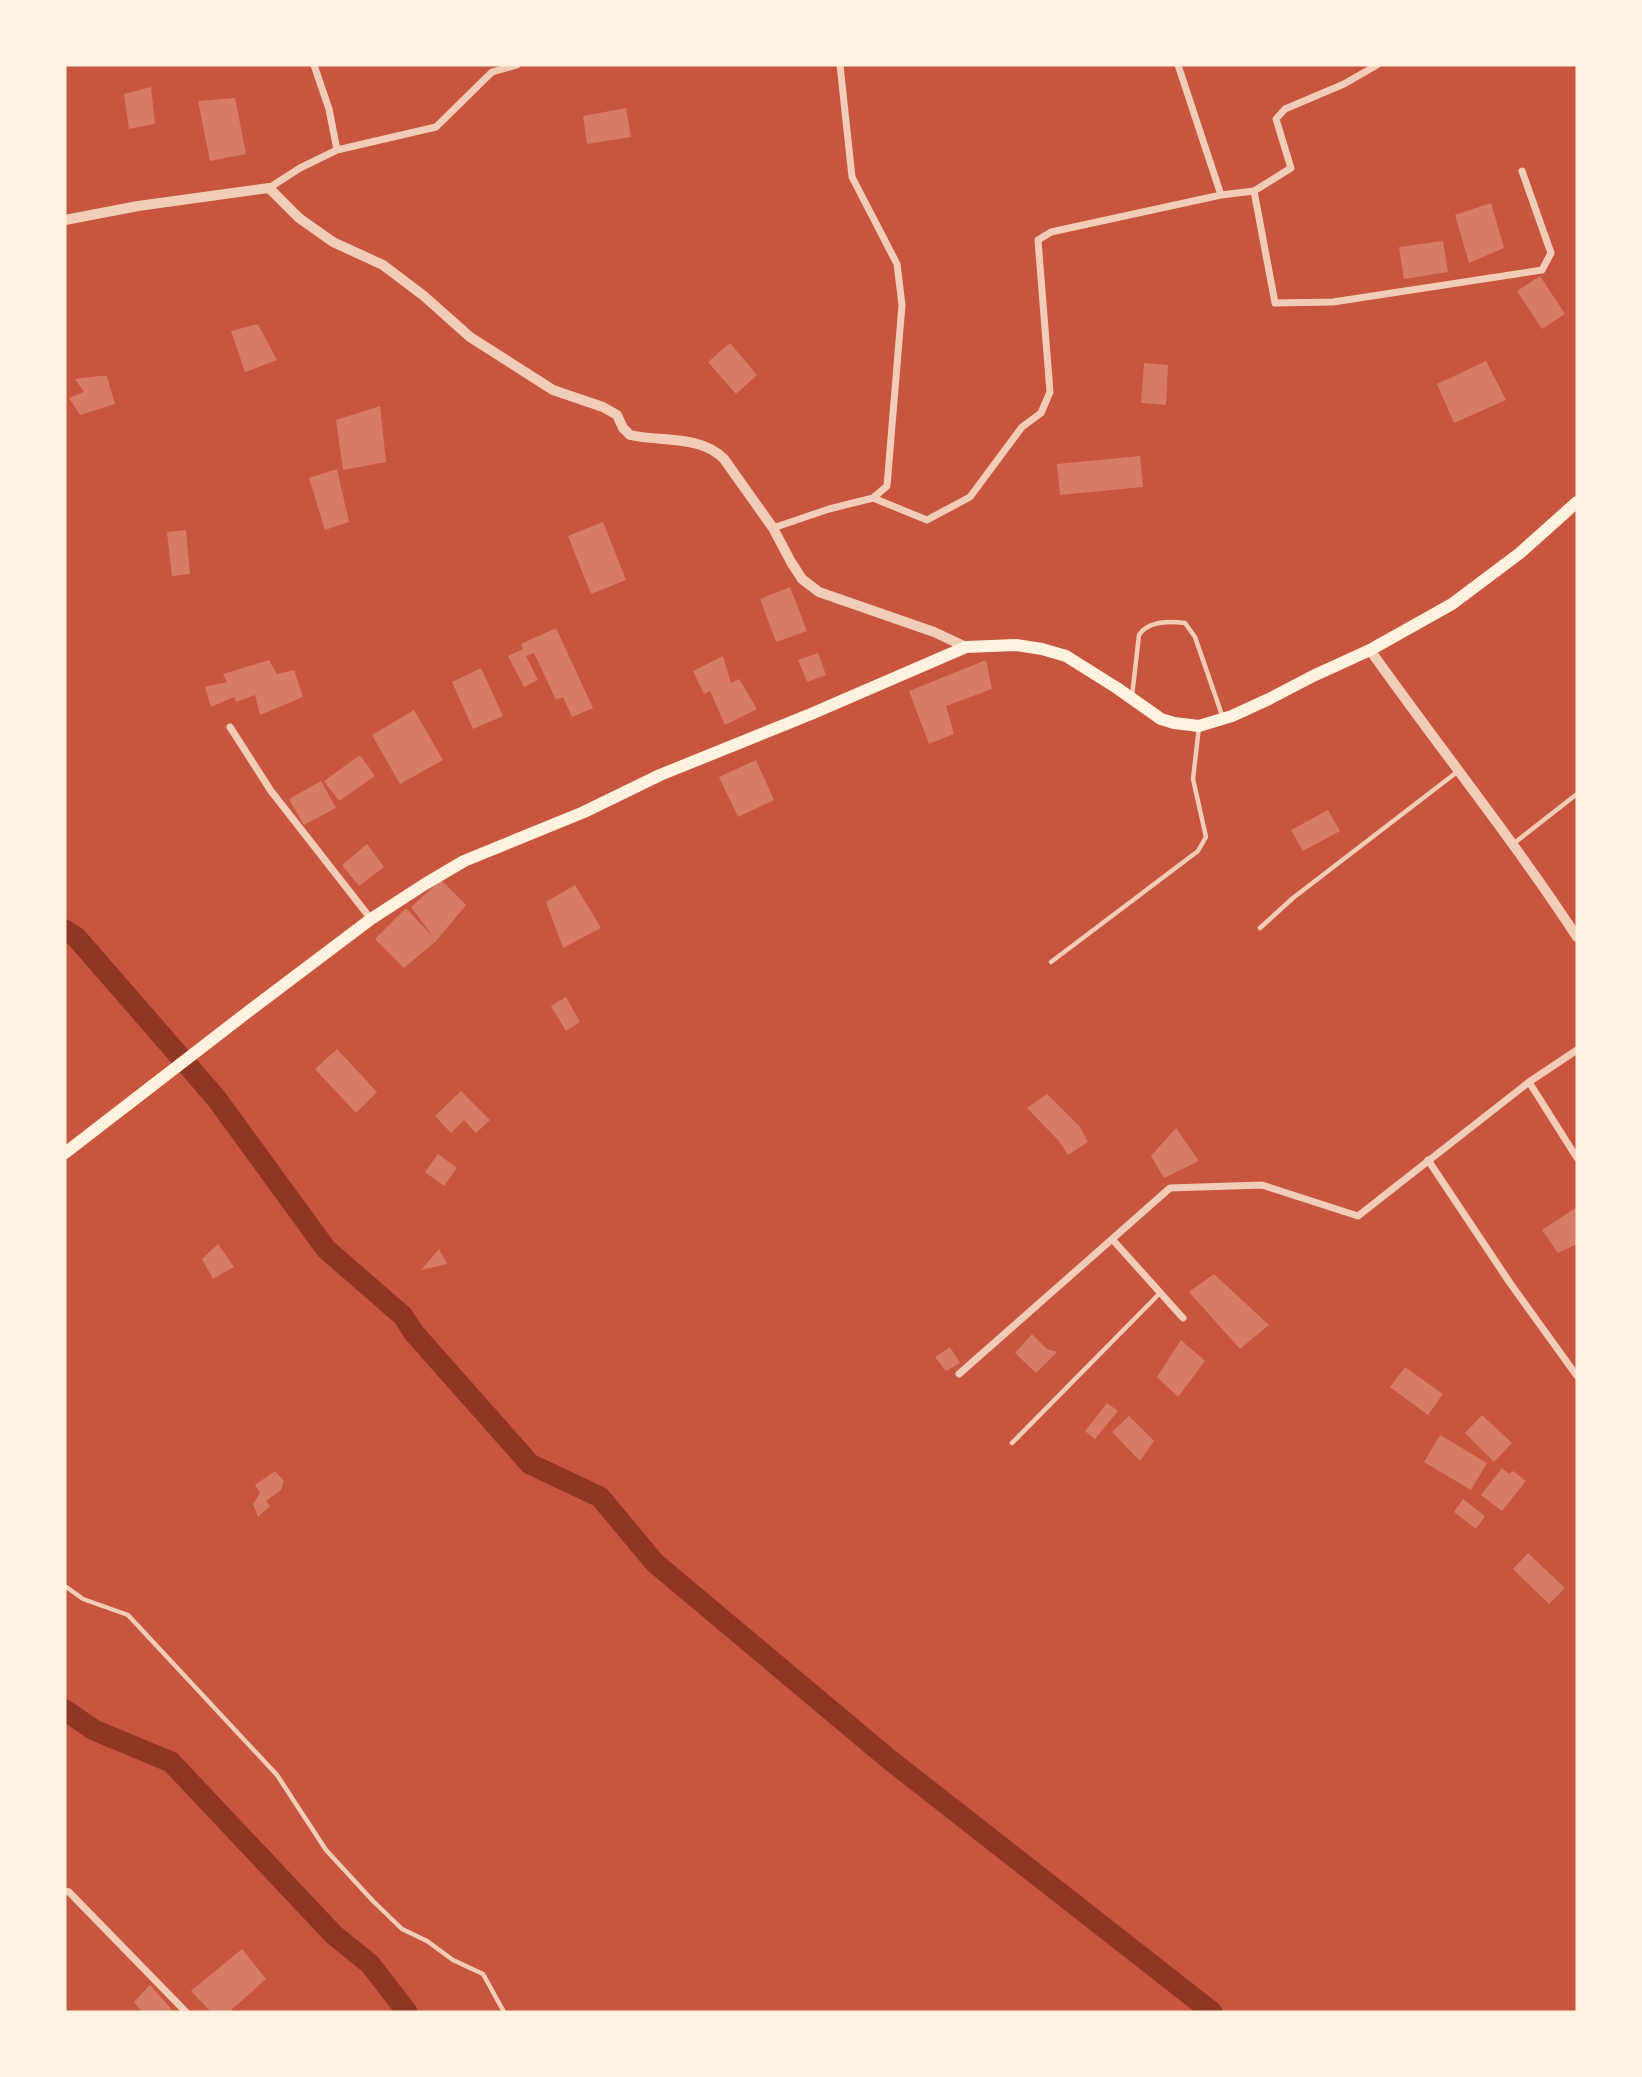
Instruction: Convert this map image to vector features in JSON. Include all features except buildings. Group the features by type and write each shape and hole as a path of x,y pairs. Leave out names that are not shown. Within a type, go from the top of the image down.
{"main road":[{"path":"65,1153 371,919 464,861 584,813 660,775 811,715 966,646 1016,645 1042,649 1066,656 1161,719 1199,726 1223,719 1370,650 1452,604 1520,553 1577,502"}],"street":[{"path":"314,65 329,109 337,150"},
{"path":"65,219 269,188 300,168 337,150 436,127 492,72 517,65"},
{"path":"774,528 829,509 873,498 887,486 901,305 897,264 852,177 840,65"},
{"path":"1178,65 1221,195"},
{"path":"873,498 927,520 970,497 1022,427 1041,413 1050,392 1038,240 1051,232 1221,195 1254,191 1291,168 1276,119 1285,109 1344,84 1377,65"},
{"path":"1254,191 1275,303 1333,302 1542,270 1551,253 1522,172"},
{"path":"269,188 299,218 333,242 383,265 424,296 470,337 554,390 603,407 617,415 630,435 701,444 716,450 774,528 802,579 819,592 934,632 966,646"},
{"path":"1370,650 1513,844 1577,937"},
{"path":"230,727 271,791 371,919"},
{"path":"959,1374 1170,1188 1262,1185 1358,1216 1529,1082 1577,1050"},
{"path":"1529,1082 1577,1158"},
{"path":"1428,1160 1510,1283 1577,1376"},
{"path":"1112,1238 1183,1318"},
{"path":"65,1891 69,1892 186,2012"}],"lane":[{"path":"1132,699 1139,635 1148,626 1172,621 1185,623 1195,636 1223,719"},
{"path":"1051,962 1198,852 1206,838 1193,779 1199,726"},
{"path":"1260,928 1293,898 1458,772"},
{"path":"1513,844 1577,794"},
{"path":"1012,1443 1160,1292"},
{"path":"65,1586 83,1599 128,1615 277,1775 326,1850 373,1902 402,1929 484,1975 504,2012"}],"waterway":[{"path":"65,930 76,937 216,1098 326,1249 403,1316 414,1333 530,1464 600,1497 655,1563 890,1760 1212,2012"},
{"path":"65,1710 94,1730 171,1762 334,1935 370,1964 407,2012"}]}
